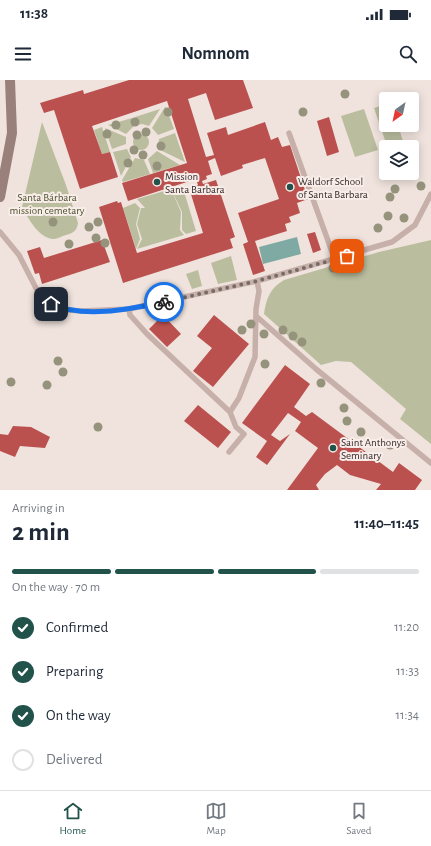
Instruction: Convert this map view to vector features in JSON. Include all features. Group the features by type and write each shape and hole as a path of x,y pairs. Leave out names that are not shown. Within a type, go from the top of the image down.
{"street":[{"path":"0,197 3,171 12,133 10,80"}],"lane":[{"path":"289,133 335,260"},
{"path":"0,232 19,255 40,294 51,304 68,310 81,311 129,309 257,281 382,246 400,237 415,225 431,194"},
{"path":"230,412 239,398 254,364 256,350 256,316 259,291 257,281"},
{"path":"129,309 130,315 147,334 230,412 236,427 244,434 229,452"},
{"path":"256,316 316,369 431,463"}],"green space":[{"path":"379,106 379,123 374,108"},
{"path":"165,107 174,129 158,135 152,128"},
{"path":"160,109 149,126 142,124 138,125 135,117"},
{"path":"364,109 378,150 355,157 341,116"},
{"path":"132,118 134,126 126,134 108,125"},
{"name":"Santa Bárbara mission cemetary","path":"42,122 66,185 78,223 76,230 73,232 54,239 44,236 39,232 22,207"},
{"path":"102,127 110,152 102,154 94,130"},
{"path":"105,128 126,137 126,144 112,149"},
{"path":"382,132 400,132 403,140 385,140"},
{"path":"175,133 185,162 158,149 159,139"},
{"path":"141,134 148,139 149,142 144,149 141,150 134,145 133,142 138,135"},
{"path":"127,149 131,157 121,176 113,152"},
{"path":"157,151 180,165 153,173 148,159"},
{"path":"135,158 144,160 150,174 123,182 122,180"},
{"path":"182,185 196,231 186,234 182,230 182,212 174,195 173,188"},
{"path":"171,189 181,212 180,230 184,235 137,249 142,239 137,224 141,208 145,208 137,199"},
{"path":"135,203 140,208 136,224 140,239 136,249 123,208"},
{"path":"431,240 431,444 400,419 406,409 351,362 336,361 321,365 264,314 266,303 272,290 284,280 379,252"},
{"path":"231,256 237,280 218,284 211,263"},
{"path":"198,270 202,286 192,289 186,274"}],"water":[{"path":"297,237 301,254 263,264 259,247"}],"building":[{"name":"Mission Santa Barbara","path":"129,80 243,80 253,108 215,120 206,93 188,99 206,157 214,155 207,133 226,127 228,135 265,122 271,140 278,137 282,147 290,145 308,199 297,203 300,213 289,217 291,222 285,224 287,231 255,241 265,271 253,275 243,244 248,242 238,213 279,199 265,158 242,165 243,168 221,176 215,158 208,161 212,174 206,176 207,179 202,181 203,184 216,180 235,237 230,239 233,248 123,283 99,207 117,201 118,203 121,202 137,253 203,233 189,188 198,185 196,179 128,201 122,183 187,163 167,101 92,126 102,154 110,152 118,177 80,189 54,110 44,113 40,103 83,90 84,94"},
{"path":"329,117 339,152 327,156 317,121"},
{"path":"315,232 321,250 313,253 307,234"},
{"path":"102,240 110,262 42,284 39,273 35,274 27,251 40,247 44,258"},
{"path":"163,315 181,334 167,347 149,329"},
{"path":"214,315 249,344 213,387 193,371 212,348 197,336"},
{"path":"285,365 310,384 294,407 306,416 312,412 393,472 399,463 422,480 415,490 376,490 381,484 350,475 337,465 325,474 316,485 319,490 287,490 318,448 295,431 301,422 288,413 271,435 280,441 290,434 267,465 256,457 267,441 242,423"},
{"path":"198,405 231,432 218,448 184,421"},
{"path":"13,426 31,427 50,437 45,448 20,446 15,457 0,451 0,434 8,435"}],"way so far":[{"path":"164,302 257,281 347,256"}],"place":[{"name":"Mission Santa Barbara","path":"157,182"},
{"name":"Waldorf School of Santa Barbara","path":"290,187"},
{"name":"Saint Anthonys Seminary","path":"333,448"}],"route":[{"path":"51,304 68,310 81,311 129,309 164,302"}]}
